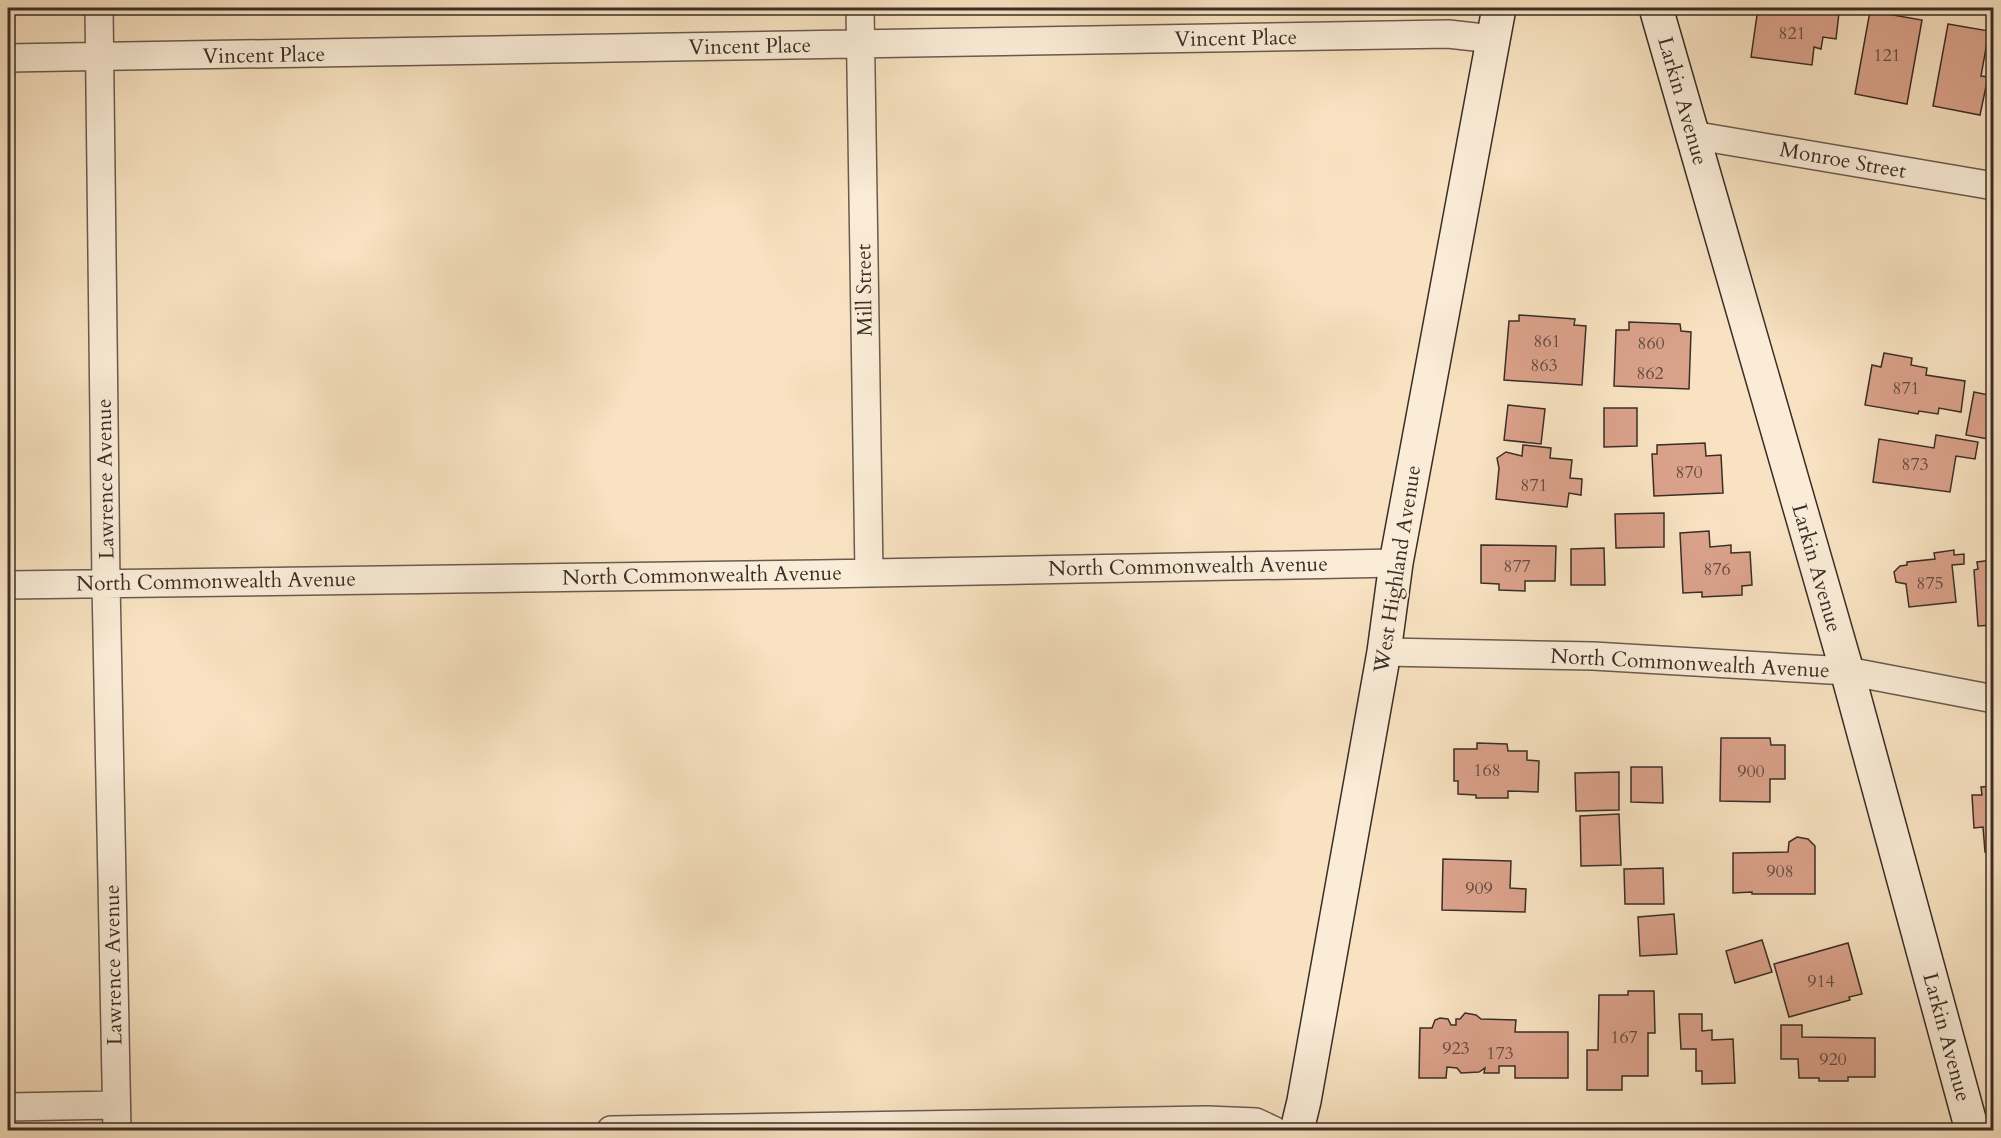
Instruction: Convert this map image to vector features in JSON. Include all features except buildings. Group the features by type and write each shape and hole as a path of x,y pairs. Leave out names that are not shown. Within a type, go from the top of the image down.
{"main road":[{"name":"West Highland Avenue","path":"1297,1131 1384,652 1396,563 1499,8"},
{"name":"Larkin Avenue","path":"1656,8 1847,671 1972,1131"}],"street":[{"name":"Lawrence Avenue","path":"99,8 106,583 116,1118"},
{"name":"Mill Street","path":"860,8 869,573"},
{"name":"Vincent Place","path":"8,58 1448,34 1493,39"},
{"name":"Monroe Street","path":"1692,135 1994,186"},
{"name":"North Commonwealth Avenue","path":"8,585 1396,563"},
{"name":"North Commonwealth Avenue","path":"1384,652 1593,656 1847,671 1994,699"},
{"path":"8,1107 116,1118"},
{"path":"610,1131 1207,1120 1256,1122 1273,1131"}]}
